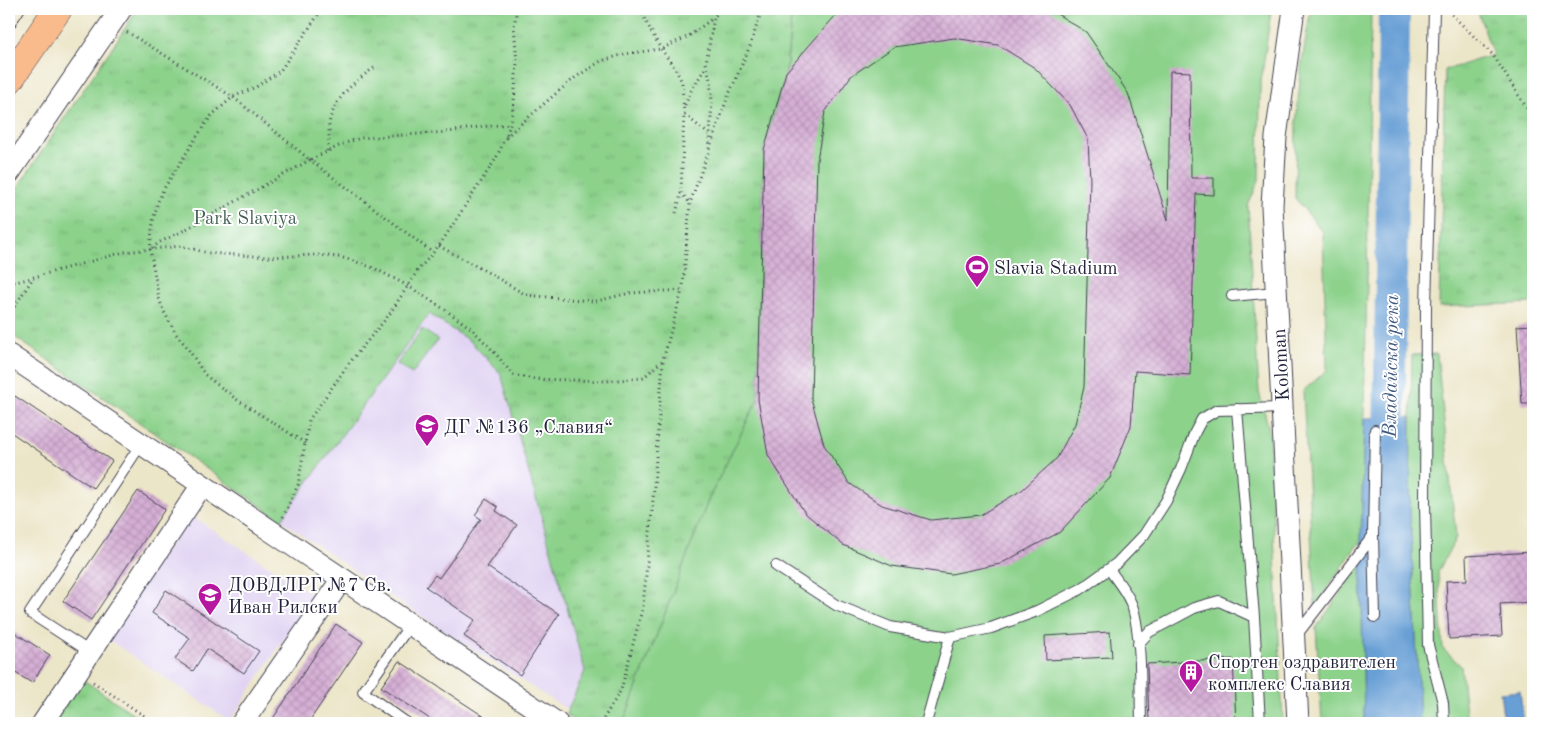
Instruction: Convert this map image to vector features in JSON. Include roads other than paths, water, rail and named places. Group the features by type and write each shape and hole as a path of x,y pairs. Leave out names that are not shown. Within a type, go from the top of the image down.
{"main road":[{"path":"9,80 58,9"}],"street":[{"name":"Koloman","path":"1294,9 1275,150 1272,206 1298,723"},
{"path":"9,173 117,15"},
{"path":"9,355 557,723"},
{"path":"44,723 202,485"},
{"path":"242,723 342,579"}],"lane":[{"path":"1434,9 1426,306 1425,514 1428,645 1443,704 1444,723"},
{"path":"1232,296 1276,292"},
{"path":"776,566 836,605 890,628 950,637 991,628 1037,611 1081,589 1117,564 1144,535 1162,508 1181,469 1194,432 1202,419 1217,410 1282,408"},
{"path":"1238,410 1260,723"},
{"path":"1374,617 1375,430"},
{"path":"90,652 30,613 141,444"},
{"path":"1293,640 1373,536"},
{"path":"1109,569 1124,591 1134,611 1138,644 1141,723"},
{"path":"1138,644 1148,632 1194,608 1219,601 1254,617"},
{"path":"407,723 363,692 410,625"},
{"path":"926,723 950,637"}],"water":[{"path":"1411,417 1410,511 1420,723 1364,723 1361,540 1364,418"},
{"path":"1520,691 1524,723 1504,723 1500,693"}],"waterway":[{"name":"Владайска река","path":"1389,462 1394,9"}],"tram line":[{"path":"9,19 16,9"},
{"path":"9,35 26,9"}],"place":[{"name":"Slavia Stadium","path":"977,288"},
{"name":"ДГ №136 „Славия“","path":"427,447"},
{"name":"ДОВДЛРГ №7 Св. Иван Рилски","path":"210,616"},
{"name":"Спортен оздравителен комплекс Славия","path":"1191,693"}],"park label":[{"name":"Park Slaviya","path":"245,217"}]}
